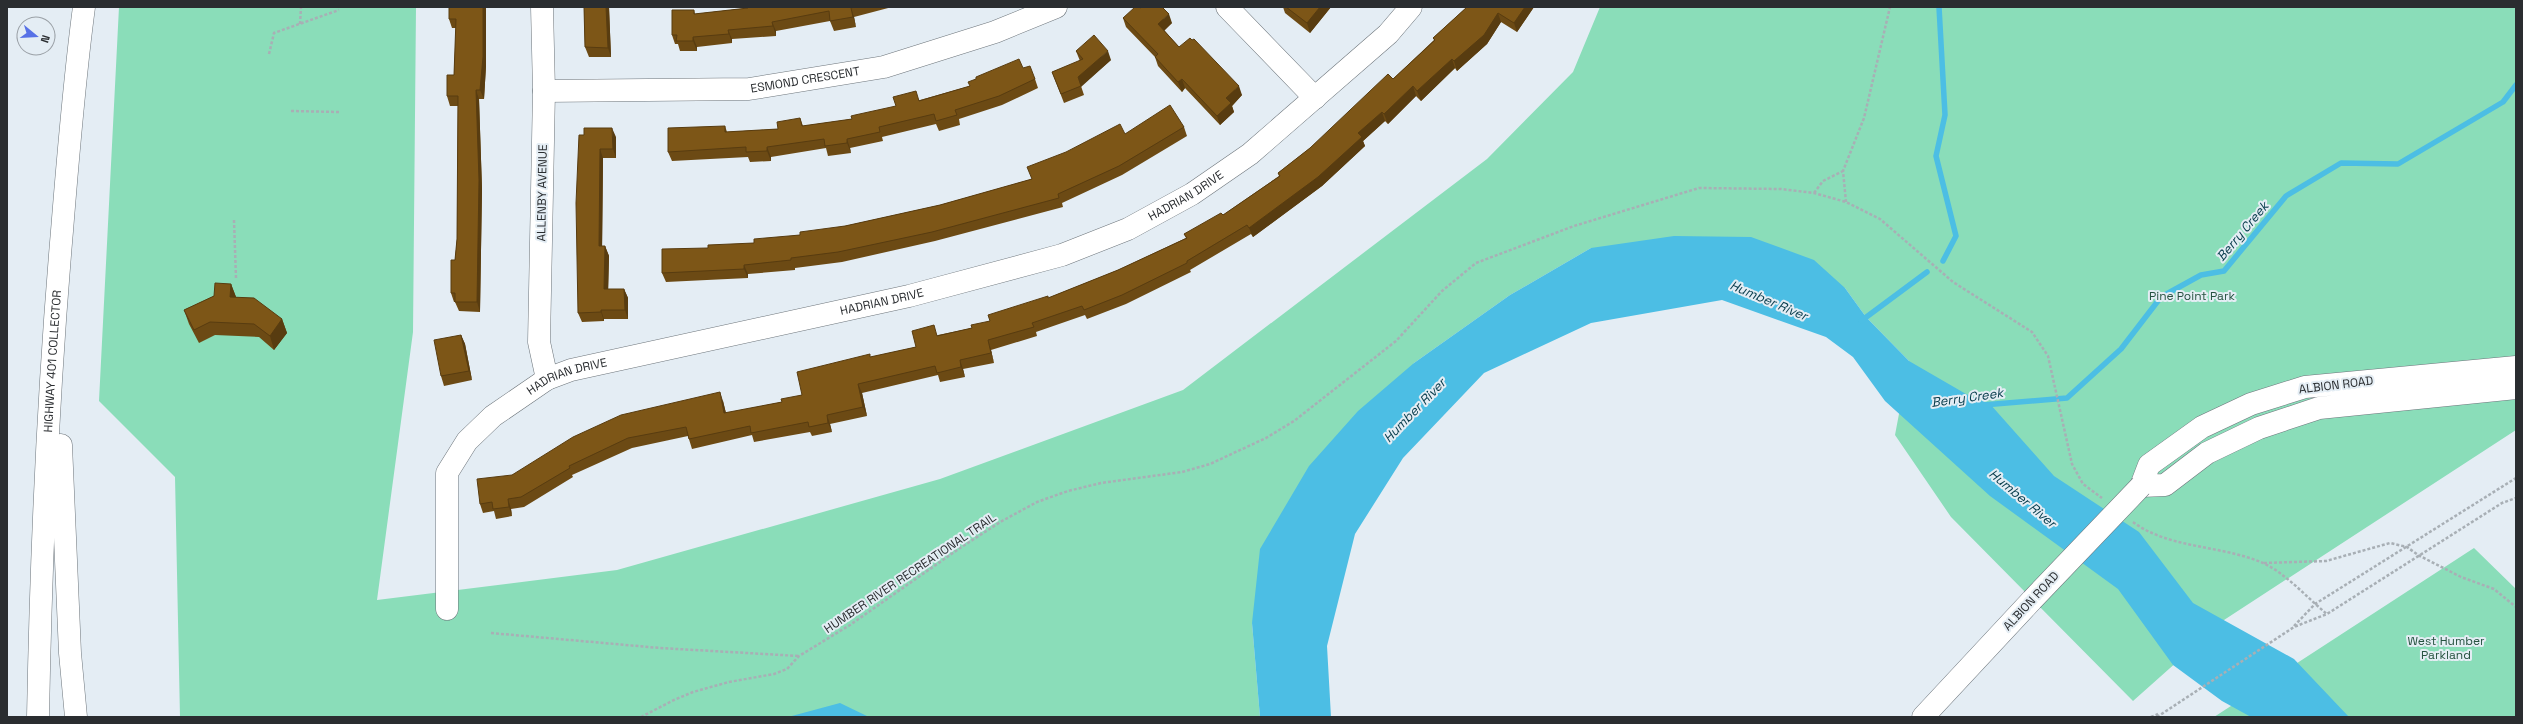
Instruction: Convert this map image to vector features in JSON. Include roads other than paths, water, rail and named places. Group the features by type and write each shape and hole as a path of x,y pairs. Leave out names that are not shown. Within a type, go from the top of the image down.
{"main road":[{"name":"HIGHWAY 401 COLLECTOR","path":"38,717 44,526 54,322 74,74 84,7"},
{"name":"ALLENBY AVENUE","path":"542,7 544,91 539,342 547,378"},
{"name":"ESMOND CRESCENT","path":"544,91 749,89 884,68 995,32 1056,7"},
{"path":"1228,7 1315,98"},
{"name":"HADRIAN DRIVE","path":"447,609 448,473 467,441 493,416 547,378 571,370 909,296 1062,255 1128,229 1192,194 1250,154 1388,34 1411,7"},
{"path":"54,322 70,653 76,717"},
{"name":"ALBION ROAD","path":"1922,717 2141,486 2149,465 2202,427 2251,404 2305,387 2516,367"},
{"name":"ALBION ROAD","path":"2141,486 2165,485 2207,453 2259,428 2319,408 2516,388"}],"water":[{"name":"Humber River","path":"1674,236 1751,237 1814,260 1845,288 1866,317 1909,361 1966,394 1990,404 2054,476 2139,532 2193,603 2294,659 2349,717 2251,717 2222,701 2173,665 2118,589 1990,496 1885,401 1853,357 1826,337 1722,300 1591,323 1484,373 1403,458 1355,534 1327,646 1331,717 1260,717 1252,623 1260,549 1309,466 1358,411 1414,363 1510,295 1591,248"},
{"path":"840,703 869,717 788,717"}],"waterway":[{"path":"1939,7 1945,115 1936,156 1956,236 1943,261"},
{"name":"Berry Creek","path":"1983,405 2067,398 2121,349 2161,297 2201,275 2224,271 2286,196 2341,163 2398,164 2503,102 2516,85"},
{"path":"1861,321 1927,272"}],"park label":[{"name":"Pine Point Park","path":"2192,296"},
{"name":"West Humber Parkland","path":"2446,648"}]}
